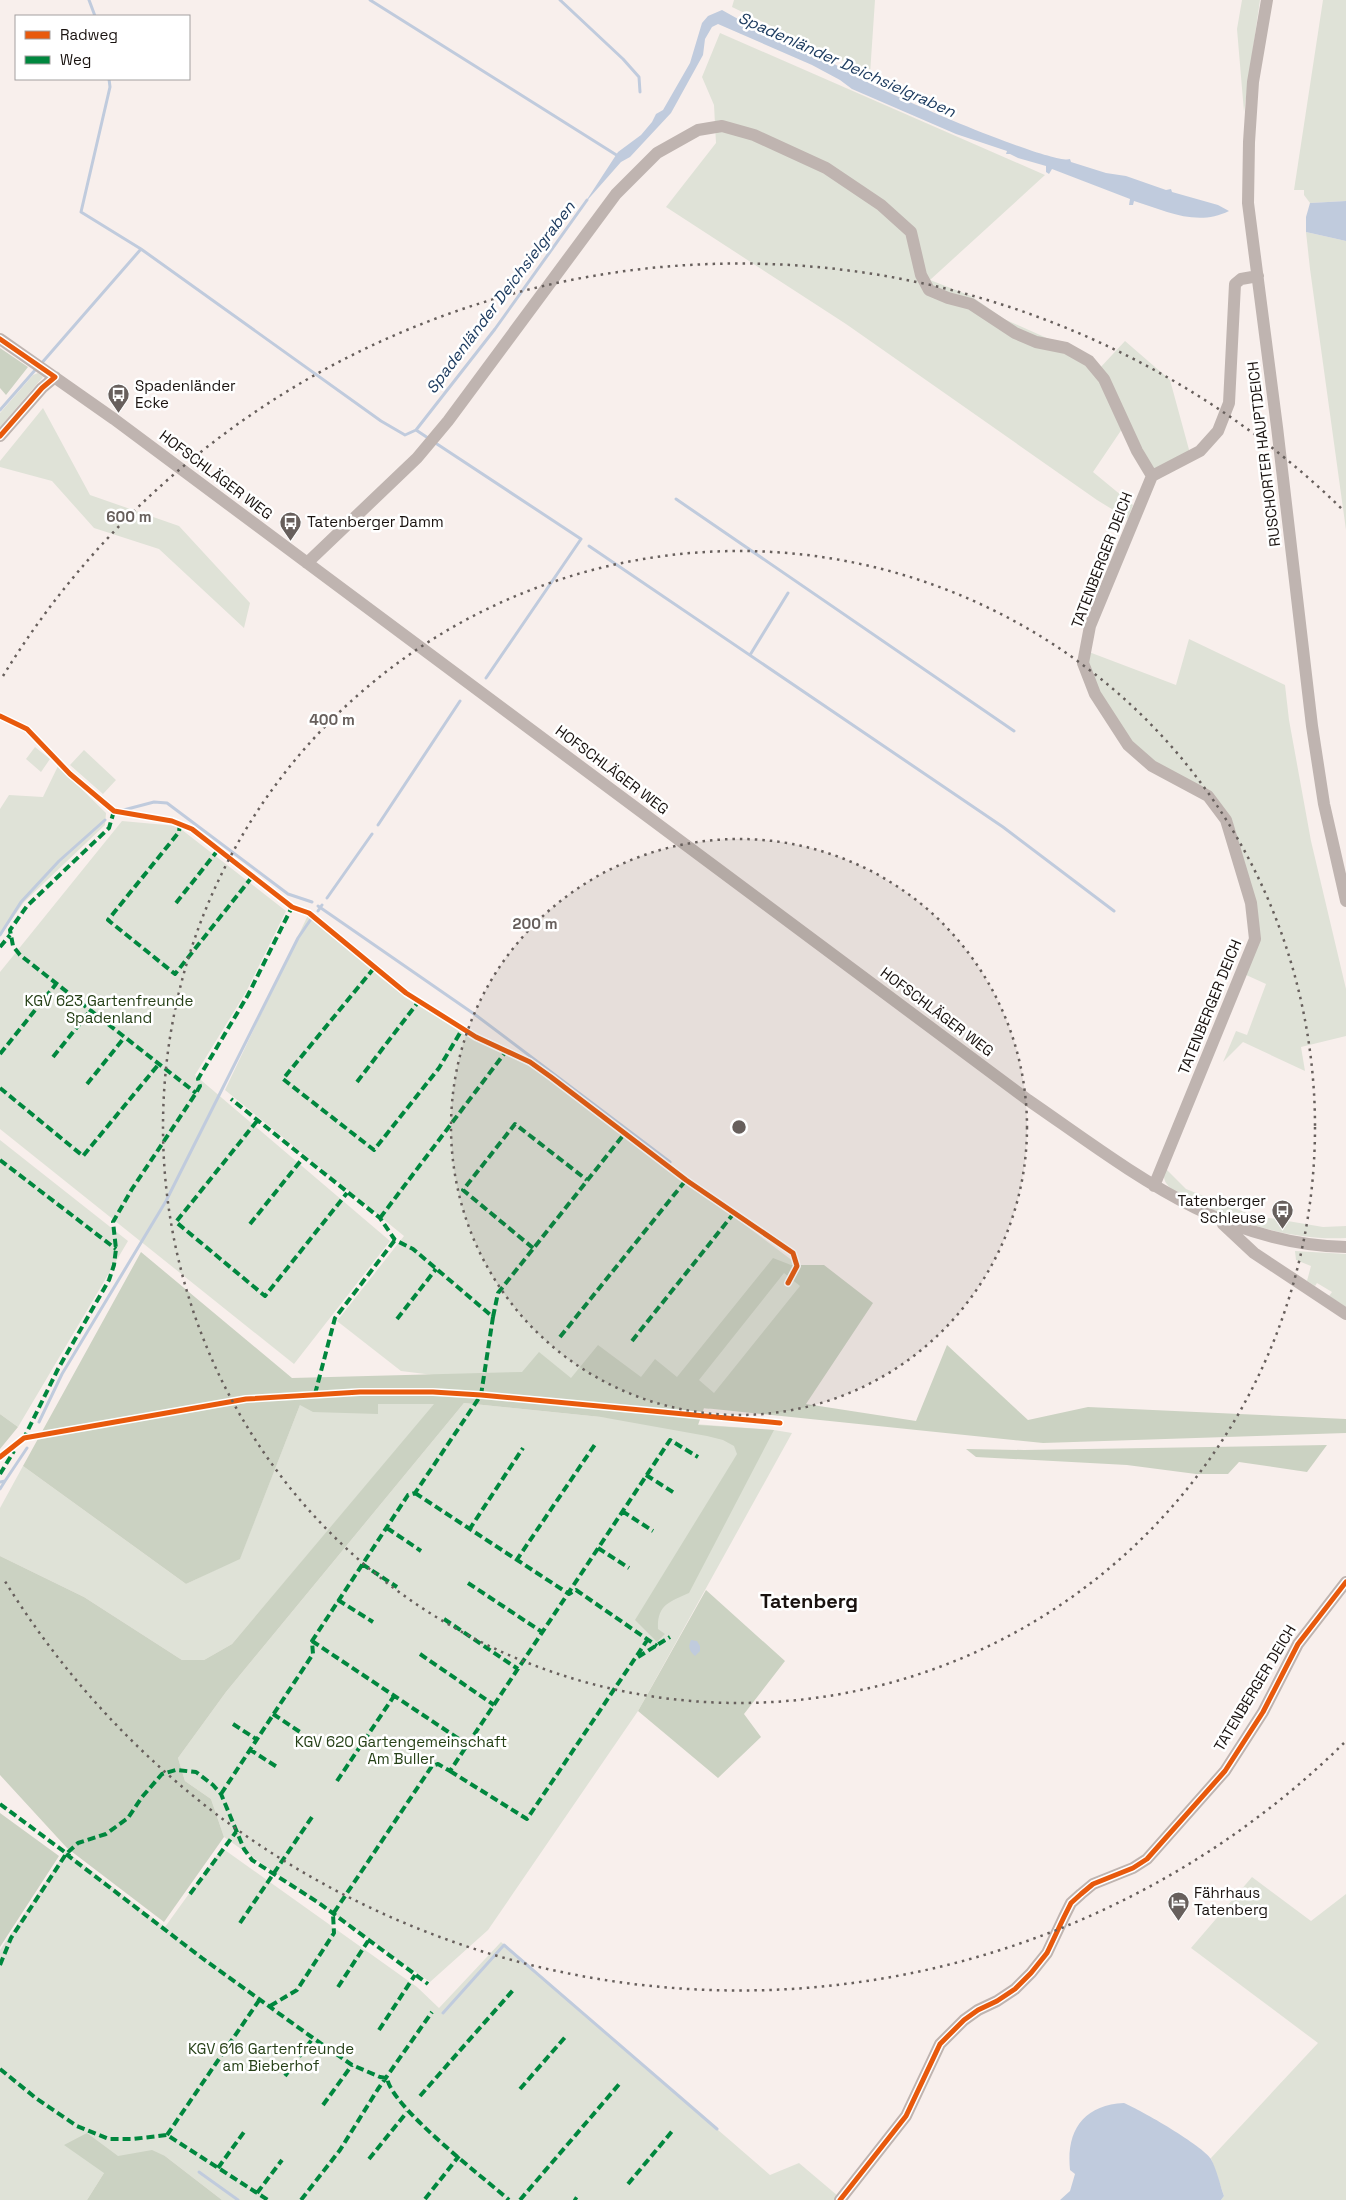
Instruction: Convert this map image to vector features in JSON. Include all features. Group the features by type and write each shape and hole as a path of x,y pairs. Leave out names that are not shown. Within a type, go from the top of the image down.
{"street":[{"name":"RUSCHORTER HAUPTDEICH","path":"1267,0 1253,82 1248,203 1312,726 1324,804 1346,902"},
{"path":"307,564 411,464 442,429 616,194 657,153 698,130 722,126 754,134 826,168 881,205 911,232 921,276 929,290 971,304 1022,336 1036,342 1066,348 1089,361 1104,379 1137,451 1152,476 1200,451 1218,431 1229,403 1236,284 1241,279 1258,276"},
{"name":"HOFSCHLÄGER WEG","path":"0,339 307,564 1020,1094 1154,1186 1198,1211 1251,1232 1277,1239 1322,1246 1346,1247"},
{"path":"0,436 42,388 50,374"},
{"name":"TATENBERGER DEICH","path":"1152,476 1090,626 1084,663 1095,694 1128,745 1152,766 1208,796 1226,820 1250,903 1255,939 1154,1186"},
{"path":"1220,1220 1254,1253 1346,1314"},
{"name":"TATENBERGER DEICH","path":"840,2200 906,2116 940,2044 978,2010 1015,1989 1047,1953 1071,1903 1093,1884 1133,1868 1147,1859 1225,1771 1263,1712 1298,1644 1346,1582"}],"green space":[{"path":"734,0 875,0 870,74 732,7"},
{"path":"1242,0 1260,0 1244,112 1237,29"},
{"path":"1323,0 1346,0 1346,201 1310,203 1304,195 1304,190 1294,190"},
{"path":"720,33 1045,175 930,280 971,296 1004,319 1089,357 1099,369 1125,341 1170,380 1191,457 1157,480 1122,429 1093,472 1133,505 1128,519 1097,500 846,324 666,207 716,143 714,105 702,77"},
{"path":"1306,232 1346,241 1346,530 1310,269"},
{"path":"0,348 28,367 6,395 0,388"},
{"path":"38,373 43,377 0,427 0,413 33,375"},
{"path":"43,408 90,495 179,526 250,603 244,628 159,549 94,528 52,481 0,467 0,461"},
{"path":"1189,639 1285,685 1289,720 1311,841 1346,989 1346,1036 1301,1047 1305,1071 1243,1042 1223,1062 1236,1031 1247,1035 1266,984 1244,974 1258,941 1232,820 1154,761 1131,741 1099,692 1087,660 1089,652 1176,685"},
{"path":"35,747 50,759 41,772 26,759"},
{"path":"84,750 116,780 103,794 70,765"},
{"path":"58,766 106,813 105,825 24,902 0,936 0,809 9,795 43,797"},
{"name":"KGV 623 Gartenfreunde Spadenland","path":"122,821 177,826 286,911 246,992 195,1075 390,1241 294,1364 0,1129 0,972"},
{"path":"309,913 325,931 413,1002 467,1034 501,1049 547,1076 813,1276 709,1409 401,1371 337,1321 404,1236 225,1090"},
{"path":"0,1140 128,1241 18,1427 0,1414"},
{"path":"1165,1168 1186,1189 1252,1215 1323,1227 1346,1226 1346,1238 1307,1237 1288,1234 1230,1217 1183,1196 1172,1189 1164,1179"},
{"path":"1295,1251 1346,1254 1346,1307 1329,1296 1332,1292 1317,1283 1315,1286 1307,1281 1311,1266 1296,1260"},
{"path":"141,1252 292,1378 522,1372 539,1352 571,1378 598,1345 641,1377 655,1359 677,1377 773,1258 791,1265 824,1265 873,1303 806,1404 916,1421 947,1345 1028,1420 1088,1407 1346,1419 1346,1433 1043,1443 704,1408 698,1425 774,1430 689,1593 670,1602 662,1609 658,1621 658,1629 665,1634 657,1642 635,1620 737,1454 734,1446 723,1440 707,1436 601,1417 464,1403 226,1692 178,1758 185,1781 211,1799 224,1837 164,1922 67,1848 0,1775 0,1556 84,1597 182,1660 204,1660 232,1644 434,1404 378,1404 378,1414 313,1412 300,1405 240,1559 186,1584 23,1466","holes":["784,1273 800,1286 714,1393 699,1380"]},
{"name":"KGV 620 Gartengemeinschaft Am Buller","path":"464,1403 792,1433 638,1711 488,1930 430,1982 224,1837 211,1799 185,1781 178,1758 226,1692"},
{"path":"378,1404 435,1404 232,1644 204,1660 182,1660 84,1597 0,1556 0,1508 23,1466 186,1584 240,1558 300,1405 378,1413"},
{"path":"0,1414 18,1427 0,1449"},
{"path":"1327,1445 1307,1472 1239,1462 1228,1474 1196,1474 1127,1465 976,1457 966,1449 1024,1450"},
{"path":"706,1590 785,1661 744,1714 761,1737 718,1778 638,1711"},
{"path":"0,1813 59,1856 0,1947"},
{"name":"KGV 616 Gartenfreunde am Bieberhof","path":"222,1848 417,1987 439,2008 501,1942 770,2175 799,2163 838,2196 834,2200 222,2200 165,2156 104,2173 87,2200 0,2200 0,1950 66,1851 165,1927"},
{"path":"1252,1877 1311,1921 1346,1894 1346,2200 1221,2200 1224,2196 1211,2158 1318,2043 1191,1948"},
{"path":"87,2133 118,2156 152,2150 165,2156 222,2200 87,2200 104,2173 64,2145"}],"water":[{"path":"722,10 765,34 822,58 826,57 839,67 867,82 946,118 1027,149 1055,158 1070,159 1071,162 1106,173 1126,176 1166,190 1171,189 1172,192 1218,205 1229,211 1217,216 1193,218 1170,213 1134,201 1133,205 1129,205 1130,199 1052,169 1049,174 1046,172 1046,166 1006,154 1007,151 956,134 852,89 840,80 812,65 718,24 712,27 705,39 703,55 671,113 630,157 621,162 584,204 618,152 641,135 656,114 663,110 690,63 702,23 708,16"},
{"path":"1346,201 1346,241 1306,232 1306,217 1310,203"},
{"path":"691,1640 697,1641 700,1646 700,1651 695,1656 690,1649"},
{"path":"1124,2103 1171,2129 1206,2153 1217,2173 1224,2196 1221,2200 1060,2200 1070,2191 1075,2174 1070,2170 1069,2156 1071,2143 1080,2123 1098,2109"}],"waterway":[{"path":"89,0 95,15"},
{"path":"370,0 618,156"},
{"path":"560,0 623,59 639,77 640,92"},
{"path":"109,80 110,87 81,212 141,249 381,421 405,435 416,430 428,438"},
{"name":"Spadenländer Deichsielgraben","path":"416,430 495,329 587,200"},
{"path":"40,365 141,249"},
{"path":"0,410 36,369"},
{"path":"437,444 581,539 486,678"},
{"path":"676,499 1014,731"},
{"path":"589,546 1003,827 1114,911"},
{"path":"750,655 788,593"},
{"path":"378,825 460,701"},
{"path":"116,812 154,802 167,803 288,894 312,902"},
{"path":"0,935 21,902 59,861 105,820"},
{"path":"327,898 372,834"},
{"path":"318,911 322,905"},
{"path":"318,906 477,1016 670,1162"},
{"path":"39,1422 62,1374 166,1201 298,938 311,919"},
{"path":"0,1482 5,1481 27,1448"},
{"path":"0,1489 5,1481"},
{"path":"443,2013 504,1945 717,2129"},
{"path":"199,2172 238,2200"}],"marked path":[{"path":"114,811 109,828 27,906 10,930 13,946 20,955 196,1093"},
{"path":"180,823 179,832 108,920 175,974 252,877"},
{"path":"176,903 218,850"},
{"path":"23,1440 58,1369 109,1280 114,1265 116,1249 113,1222 132,1189 200,1086 198,1079 248,995 292,907"},
{"path":"0,947 10,935"},
{"path":"374,968 283,1079 374,1150 439,1068 463,1028"},
{"path":"0,1054 56,984"},
{"path":"357,1082 419,1001"},
{"path":"53,1057 90,1011"},
{"path":"87,1084 124,1038"},
{"path":"380,1218 507,1050"},
{"path":"0,1088 83,1156 158,1065"},
{"path":"221,1794 313,1654 312,1641 408,1495 415,1493 481,1395 493,1317 413,1249 395,1240 380,1218 231,1099"},
{"path":"257,1121 176,1222 265,1296 347,1193"},
{"path":"533,1248 463,1190 515,1124 587,1180"},
{"path":"493,1317 498,1293 625,1133"},
{"path":"250,1224 303,1158"},
{"path":"0,1160 116,1249"},
{"path":"560,1337 686,1180"},
{"path":"632,1341 734,1213"},
{"path":"315,1394 335,1318 395,1240"},
{"path":"397,1319 436,1269"},
{"path":"270,2006 297,1990 334,1933 333,1914 432,1766 438,1764 450,1771 670,1440 698,1457"},
{"path":"516,1561 596,1443"},
{"path":"469,1530 523,1448"},
{"path":"0,1474 14,1451"},
{"path":"646,1475 676,1494"},
{"path":"415,1493 569,1594 576,1590 657,1646"},
{"path":"622,1511 653,1531"},
{"path":"387,1528 421,1551"},
{"path":"598,1548 629,1568"},
{"path":"362,1564 397,1587"},
{"path":"468,1583 542,1632"},
{"path":"338,1600 373,1622"},
{"path":"444,1619 518,1669"},
{"path":"638,1657 670,1637"},
{"path":"450,1771 527,1819 648,1639"},
{"path":"312,1641 468,1745"},
{"path":"420,1654 494,1705"},
{"path":"337,1781 394,1696"},
{"path":"273,1714 300,1732"},
{"path":"233,1724 256,1739"},
{"path":"249,1749 277,1767"},
{"path":"0,1965 11,1938 66,1854 78,1843 106,1834 128,1818 142,1797 162,1774 176,1770 196,1772 221,1794 244,1849 252,1860 319,1903 428,1984"},
{"path":"0,1804 70,1856"},
{"path":"240,1923 312,1817"},
{"path":"190,1894 236,1832"},
{"path":"66,1854 202,1958 313,2038 352,2065 387,2078 393,2091 421,2124 509,2200"},
{"path":"338,1987 368,1941"},
{"path":"379,2030 415,1975"},
{"path":"420,2096 514,1989"},
{"path":"167,2135 260,1999"},
{"path":"301,2200 340,2150 378,2089 432,2012"},
{"path":"520,2089 567,2035"},
{"path":"285,2076 313,2038"},
{"path":"323,2105 352,2065"},
{"path":"0,2069 37,2099 77,2126 109,2139 133,2139 167,2135 268,2200"},
{"path":"520,2200 621,2082"},
{"path":"369,2159 407,2112"},
{"path":"628,2184 674,2129"},
{"path":"218,2168 244,2132"},
{"path":"425,2199 459,2156"},
{"path":"257,2193 282,2160"}],"cycle path":[{"path":"0,339 55,377 42,388 0,436"},
{"path":"0,716 27,729 70,774 114,811 172,821 192,829 292,907 309,913 406,993 476,1037 530,1062 551,1077 686,1180 793,1253 797,1266 788,1283"},
{"path":"0,1457 24,1438 246,1399 360,1392 433,1392 481,1395 780,1423"},
{"path":"840,2200 906,2116 940,2044 964,2020 1015,1989 1047,1953 1071,1903 1093,1884 1133,1868 1147,1859 1225,1771 1263,1712 1298,1644 1346,1582"}],"place":[{"name":"Spadenländer Ecke","path":"119,414"},
{"name":"Tatenberger Damm","path":"291,541"},
{"name":"Tatenberger Schleuse","path":"1282,1229"},
{"name":"Fährhaus Tatenberg","path":"1178,1921"}],"district":[{"name":"Tatenberg","path":"809,1601"}]}
